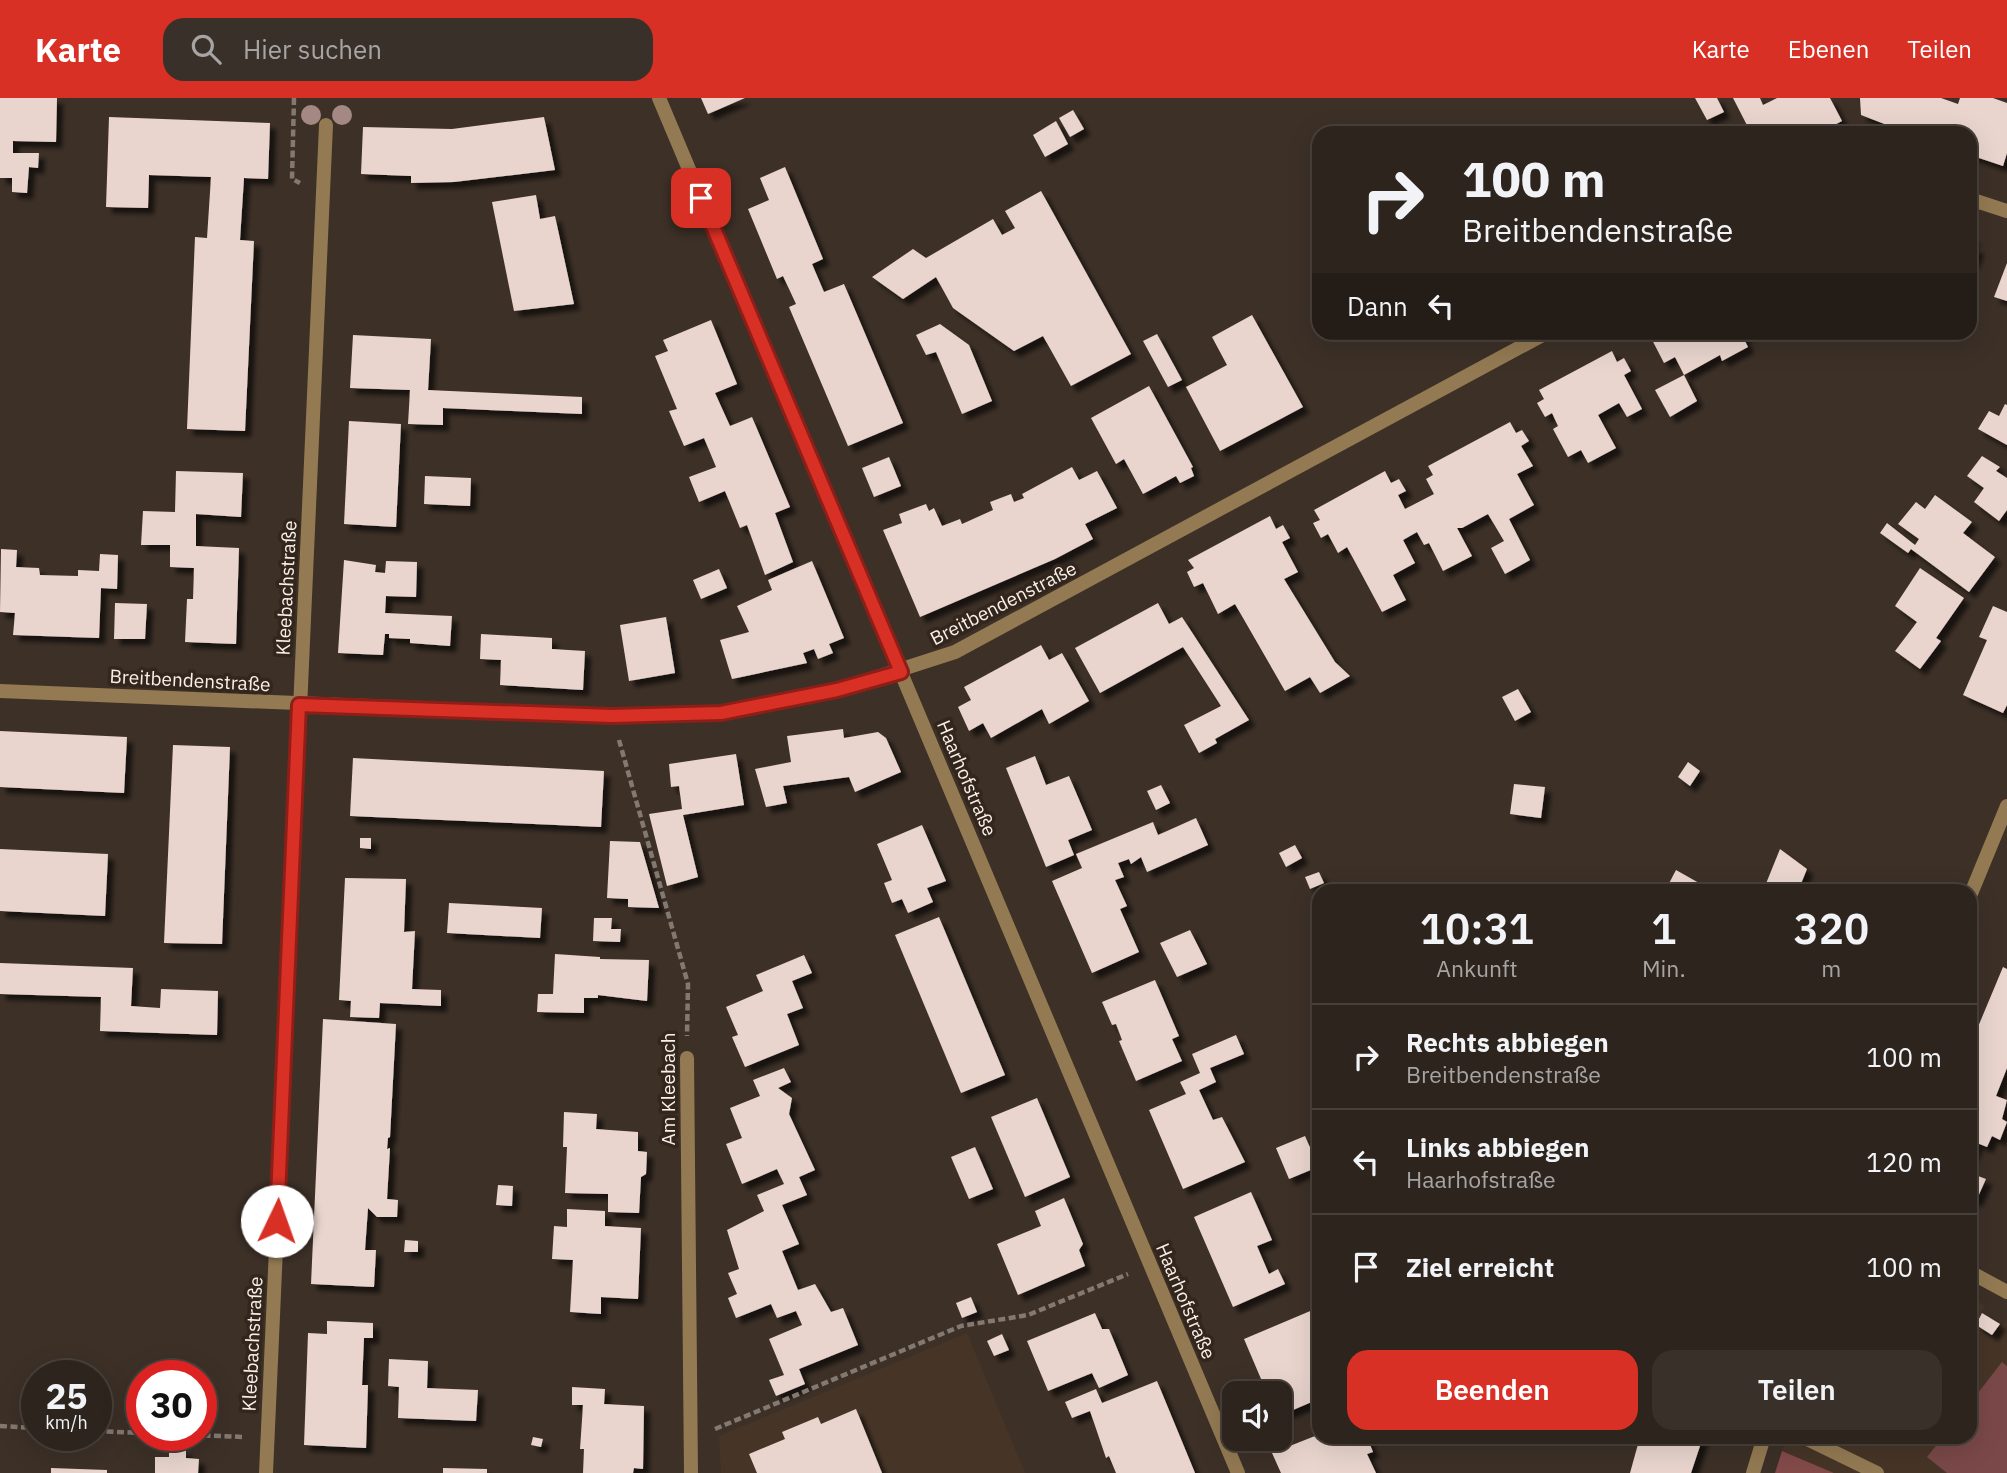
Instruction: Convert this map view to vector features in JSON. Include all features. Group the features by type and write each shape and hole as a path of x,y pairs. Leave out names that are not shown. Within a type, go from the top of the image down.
{"street":[{"name":"Haarhofstraße","path":"659,98 1238,1473"},
{"name":"Kleebachstraße","path":"266,1473 326,125"},
{"path":"1977,201 2007,211"},
{"name":"Breitbendenstraße","path":"0,691 612,716 721,713 837,690 901,672 956,652 1533,340"},
{"path":"1975,884 2007,806"},
{"name":"Am Kleebach","path":"687,1058 691,1473"},
{"path":"1977,1276 2007,1292"},
{"path":"1753,1473 1762,1444"},
{"path":"1817,1444 1877,1473"}],"path":[{"name":"Am Kleebach","path":"612,716 688,985 687,1058"},
{"path":"689,1441 961,1326 1028,1315 1150,1265"},
{"path":"0,1426 21,1427"},
{"path":"217,1436 267,1438"}],"shaded area":[{"path":"1977,1301 1985,1306 1977,1321"},
{"path":"2007,1320 2007,1473 1834,1473 1782,1451 1785,1444 1977,1444 1977,1328 1992,1337"},
{"path":"967,1333 1025,1473 721,1473 719,1436"},
{"path":"2002,1362 2007,1366 2007,1473 1947,1473 1927,1457 1937,1444 1977,1444 1977,1394"},
{"path":"1782,1451 1834,1473 1775,1473"}],"building":[{"path":"0,98 57,98 56,142 13,141 13,153 39,153 38,168 29,167 27,193 12,192 12,178 0,178"},
{"path":"701,98 745,98 708,114"},
{"path":"1695,98 1717,98 1724,112 1707,120"},
{"path":"1733,98 1760,98 1763,105 1777,98 1830,98 1842,121 1832,126 1747,126"},
{"path":"1860,98 1941,98 1958,104 1960,98 1993,98 2007,103 2007,153 2003,166 1977,157 1977,126 1890,126 1861,115"},
{"path":"1073,110 1084,129 1070,137 1059,118"},
{"path":"109,117 270,123 268,179 244,178 240,240 254,241 245,431 187,429 195,237 207,238 211,177 149,175 148,208 106,207"},
{"path":"544,117 555,170 454,182 411,183 411,176 361,174 363,127 452,129"},
{"path":"1056,121 1068,144 1045,157 1033,135"},
{"path":"785,167 823,259 812,264 824,292 844,284 903,423 848,446 789,307 796,304 783,276 777,279 748,209 769,200 760,178"},
{"path":"1041,191 1131,354 1071,386 1043,336 1014,351 953,308 936,277 903,299 872,277 913,249 926,258 993,219 1002,235 1015,228 1005,211"},
{"path":"536,195 540,219 555,216 574,304 514,311 492,202"},
{"path":"2007,263 2007,301 1994,297"},
{"path":"1252,315 1303,407 1220,451 1186,387 1227,365 1212,337"},
{"path":"711,320 737,384 715,393 730,426 752,417 790,507 775,513 793,562 765,575 747,525 740,528 725,491 699,502 689,477 716,467 704,438 684,446 669,411 677,409 655,356 668,351 663,340"},
{"path":"940,324 969,345 992,401 962,414 936,352 926,355 916,335"},
{"path":"1157,334 1182,380 1168,387 1143,341"},
{"path":"353,335 431,339 428,390 582,397 582,414 443,408 443,425 408,424 410,390 350,388"},
{"path":"1652,340 1744,340 1748,347 1722,361 1720,355 1684,375 1675,357 1664,363"},
{"path":"1612,351 1617,362 1624,358 1631,371 1624,375 1642,409 1627,417 1619,403 1598,415 1616,448 1588,463 1581,450 1568,457 1553,429 1558,426 1552,413 1545,417 1537,403 1544,399 1539,390"},
{"path":"1684,375 1697,401 1670,417 1655,390"},
{"path":"1149,386 1193,467 1194,476 1180,483 1176,476 1143,494 1124,459 1116,464 1091,418"},
{"path":"2005,404 2007,445 1978,429 1989,411 1999,416"},
{"path":"349,421 401,424 396,527 344,524"},
{"path":"1510,422 1516,433 1522,430 1529,441 1521,446 1533,466 1517,474 1534,505 1509,519 1530,560 1505,574 1491,548 1504,541 1488,514 1457,528 1472,556 1443,571 1429,543 1424,545 1417,532 1403,540 1415,563 1393,575 1406,600 1382,612 1347,547 1338,553 1328,534 1321,538 1313,523 1320,520 1314,510 1385,471 1391,483 1399,479 1406,491 1398,495 1405,509 1434,494 1426,479 1433,475 1428,466"},
{"path":"1982,456 2000,467 1996,471 2007,478 2007,510 1999,521 1974,502 1984,488 1967,476"},
{"path":"889,457 901,486 874,497 862,468"},
{"path":"1072,467 1079,480 1097,471 1117,508 1085,524 1093,539 1055,559 920,617 883,530 902,523 899,514 926,504 929,511 934,508 942,526 960,519 962,524 993,510 990,502 1011,494 1014,502 1024,498 1022,494"},
{"path":"176,471 243,473 241,517 196,514 196,546 239,548 236,644 185,642 187,599 193,599 194,568 170,567 170,545 141,545 143,511 175,512"},
{"path":"425,476 471,478 470,506 424,504"},
{"path":"1935,495 1972,522 1963,533 1995,557 1969,592 1911,549 1908,553 1880,533 1887,523 1915,545 1919,539 1898,524 1916,502 1925,509"},
{"path":"1270,516 1276,529 1283,525 1290,538 1282,542 1298,572 1284,579 1335,662 1350,676 1320,693 1310,677 1285,691 1235,604 1218,614 1203,583 1194,587 1187,572 1194,568 1188,560"},
{"path":"1,549 17,550 16,567 39,568 40,575 78,576 78,570 99,571 100,554 118,555 117,589 101,588 99,638 13,635 15,613 0,612"},
{"path":"344,560 376,565 375,572 385,573 386,561 417,562 416,597 386,596 385,613 452,616 450,646 410,643 410,639 389,638 389,634 385,634 383,655 338,653"},
{"path":"812,561 844,638 829,644 833,653 818,659 814,649 803,653 807,663 732,679 720,640 749,632 737,606 772,590 768,580"},
{"path":"1920,568 1964,598 1936,638 1941,641 1920,669 1895,651 1917,622 1895,606"},
{"path":"719,569 727,588 701,599 693,580"},
{"path":"115,603 147,604 145,639 114,639"},
{"path":"1158,603 1169,624 1182,617 1249,720 1215,739 1217,743 1199,753 1184,725 1221,706 1183,647 1100,693 1075,648"},
{"path":"1993,606 2007,612 2007,705 2003,713 1963,695 1987,640 1979,637"},
{"path":"666,617 675,673 629,681 620,625"},
{"path":"481,634 552,638 552,649 585,651 583,690 500,685 501,660 480,659"},
{"path":"1041,645 1049,660 1062,653 1089,701 1049,724 1042,709 991,738 983,723 969,731 958,707 971,700 964,687"},
{"path":"1518,689 1531,712 1515,721 1502,697"},
{"path":"843,729 844,738 878,732 886,738 901,772 855,792 849,777 783,786 787,803 766,807 755,769 791,762 787,736"},
{"path":"0,731 127,737 124,793 0,787"},
{"path":"173,745 230,747 222,944 164,943"},
{"path":"736,754 744,805 683,815 698,877 667,886 649,814 682,809 679,786 671,787 669,764"},
{"path":"1035,756 1046,785 1069,776 1092,830 1068,840 1074,855 1046,867 1006,768"},
{"path":"353,758 604,771 601,827 350,816"},
{"path":"1688,762 1700,771 1690,786 1678,777"},
{"path":"1514,784 1545,787 1541,818 1510,814"},
{"path":"1161,785 1170,803 1156,810 1147,791"},
{"path":"1196,818 1208,845 1147,872 1141,857 1131,864 1129,859 1118,863 1124,877 1115,880 1127,906 1120,909 1139,952 1092,973 1052,881 1082,868 1076,854 1153,822 1158,835"},
{"path":"922,825 946,881 927,888 933,902 908,913 902,899 892,903 884,883 892,880 877,844"},
{"path":"360,838 371,838 371,849 360,848"},
{"path":"610,841 640,842 659,908 628,907 628,899 607,898"},
{"path":"1295,845 1302,858 1286,867 1279,853"},
{"path":"0,849 108,854 105,916 0,911"},
{"path":"1780,849 1807,869 1801,884 1766,884"},
{"path":"1676,870 1699,883 1698,884 1669,884"},
{"path":"1319,872 1324,883 1312,884 1310,889 1305,877"},
{"path":"345,878 406,879 404,932 415,931 412,989 441,990 441,1006 380,1003 379,1018 350,1017 351,1001 339,1000"},
{"path":"449,903 542,908 540,938 447,933"},
{"path":"939,917 1005,1075 961,1093 895,935"},
{"path":"594,918 612,918 611,929 621,929 620,942 593,941"},
{"path":"1190,930 1207,964 1177,977 1160,943"},
{"path":"555,954 600,959 649,960 647,1001 598,995 598,998 584,998 584,1013 537,1012 538,994 553,994"},
{"path":"804,955 812,973 792,981 803,1008 787,1014 799,1045 745,1067 732,1037 738,1035 726,1007 763,991 756,975"},
{"path":"0,963 133,968 131,1006 160,1008 161,989 218,991 217,1035 100,1031 101,997 0,994"},
{"path":"2003,967 2007,969 2007,1068 1996,1096 2007,1100 2002,1119 2007,1122 2000,1140 1992,1136 1987,1147 1977,1143 1977,1029"},
{"path":"1155,980 1179,1036 1172,1039 1182,1061 1136,1081 1119,1041 1122,1040 1116,1024 1112,1025 1102,1002"},
{"path":"323,1019 396,1024 390,1137 387,1149 390,1148 387,1199 398,1200 397,1217 377,1217 368,1208 365,1250 376,1250 374,1287 311,1284"},
{"path":"1236,1035 1244,1054 1210,1068 1216,1082 1199,1090 1213,1120 1222,1117 1245,1162 1183,1189 1149,1110 1186,1094 1180,1082 1200,1073 1192,1054"},
{"path":"784,1068 791,1082 778,1088 792,1098 789,1114 815,1170 799,1177 807,1195 782,1205 799,1244 782,1251 798,1290 815,1284 831,1312 843,1308 858,1345 799,1369 805,1384 776,1396 769,1380 784,1375 769,1339 802,1325 796,1311 777,1318 771,1304 736,1318 728,1298 737,1294 728,1273 739,1269 727,1230 764,1211 757,1195 784,1184 777,1169 742,1184 726,1144 742,1138 730,1108 760,1096 753,1080"},
{"path":"1037,1098 1070,1177 1025,1197 991,1117"},
{"path":"564,1112 597,1114 596,1129 638,1132 638,1151 647,1152 646,1174 641,1177 639,1213 608,1212 608,1194 565,1193 567,1147 563,1147"},
{"path":"1305,1136 1312,1152 1312,1169 1289,1179 1276,1148"},
{"path":"975,1147 993,1189 969,1199 951,1157"},
{"path":"1977,1176 1986,1179 1977,1199"},
{"path":"498,1185 513,1186 512,1206 496,1205"},
{"path":"1251,1192 1272,1240 1257,1246 1269,1274 1278,1269 1285,1284 1233,1307 1194,1217"},
{"path":"1064,1198 1083,1244 1079,1250 1085,1266 1018,1295 997,1244 1041,1226 1035,1211"},
{"path":"567,1209 605,1211 605,1226 641,1228 638,1299 601,1297 601,1314 570,1312 573,1260 552,1259 554,1226 567,1227"},
{"path":"405,1240 418,1241 418,1252 404,1252"},
{"path":"971,1297 977,1312 962,1318 956,1303"},
{"path":"1312,1310 1312,1402 1292,1410 1292,1381 1262,1381 1244,1339"},
{"path":"1095,1313 1102,1329 1109,1329 1128,1375 1099,1388 1092,1373 1048,1391 1027,1341"},
{"path":"1982,1313 2000,1324 1992,1335 1977,1323"},
{"path":"327,1321 373,1323 373,1338 364,1338 362,1385 368,1385 366,1448 304,1445 308,1333 327,1334"},
{"path":"1002,1334 1009,1350 994,1356 987,1341"},
{"path":"389,1359 428,1361 427,1388 478,1390 476,1421 398,1418 399,1387 388,1386"},
{"path":"1157,1381 1195,1473 1116,1473 1109,1456 1106,1458 1090,1411 1072,1418 1065,1402 1096,1389 1102,1403"},
{"path":"572,1387 605,1389 604,1404 644,1406 643,1469 634,1468 633,1473 583,1473 584,1449 580,1449 583,1405 572,1405"},
{"path":"856,1409 882,1473 757,1473 749,1454 785,1439 782,1432 818,1417 821,1424"},
{"path":"533,1437 543,1439 541,1447 531,1445"},
{"path":"1312,1437 1312,1444 1370,1444 1373,1452 1367,1454 1376,1473 1281,1473 1272,1453 1292,1451 1292,1445"},
{"path":"1638,1444 1701,1444 1691,1473 1630,1473"},
{"path":"169,1451 186,1451 186,1458 199,1459 198,1473 155,1473 155,1457 169,1457"},
{"path":"51,1468 107,1470 107,1473 51,1473"},
{"path":"443,1468 487,1469 487,1473 443,1473"}],"route":[{"path":"277,1221 299,705 612,716 721,713 837,690 901,672 701,198"}]}
